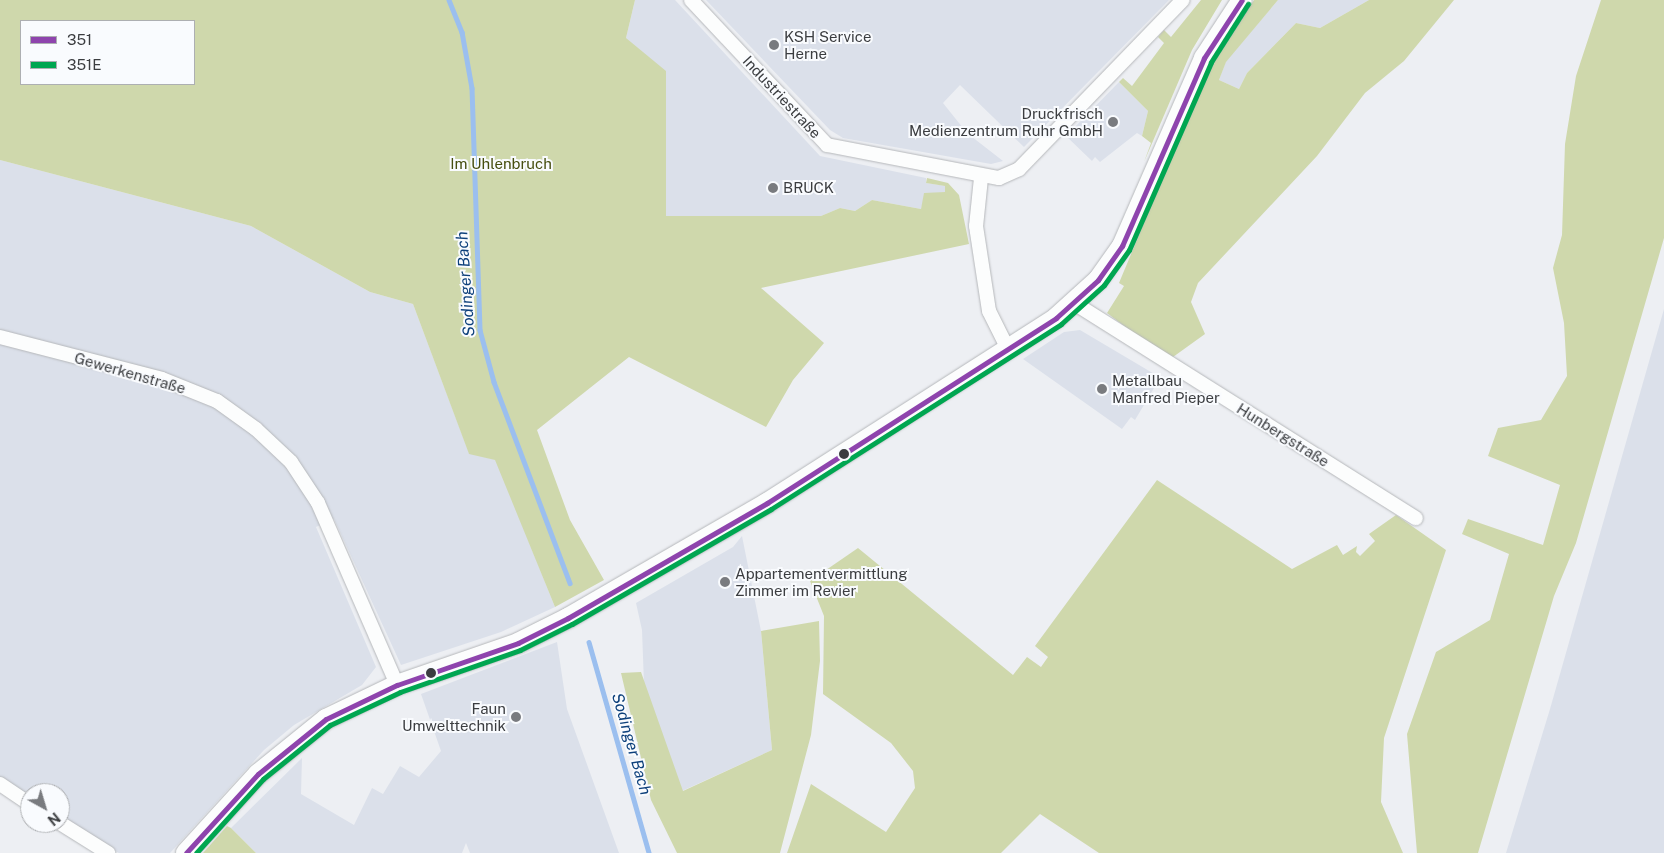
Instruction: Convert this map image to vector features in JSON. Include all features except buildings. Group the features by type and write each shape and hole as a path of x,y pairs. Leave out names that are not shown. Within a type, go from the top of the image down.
{"main road":[{"path":"186,853 288,746 326,719 397,685 518,643 568,618 767,503 1008,349 1074,303 1122,246 1204,58 1242,0"}],"street":[{"name":"Industriestraße","path":"690,0 827,145 981,178 999,178 1019,169 1183,0"},
{"path":"981,178 976,226 989,311 1008,349"},
{"name":"Hunbergstraße","path":"1074,303 1416,518"},
{"name":"Gewerkenstraße","path":"0,337 162,379 216,401 256,429 291,462 318,503 397,685"},
{"path":"0,784 20,797"},
{"path":"70,829 108,853"}],"shaded area":[{"path":"635,0 675,0 820,156 926,178 926,183 946,186 945,192 925,196 921,209 872,200 855,211 840,208 821,216 666,216 626,38"},
{"path":"706,0 1169,0 1024,147 960,85 943,103 967,133 1003,161 991,164 843,138 830,130"},
{"path":"1278,0 1369,0 1320,28 1296,23 1247,73 1239,89 1219,80 1226,61"},
{"path":"1119,82 1148,111 1142,136 1137,133 1100,162 1095,157 1092,161 1066,136"},
{"path":"0,160 251,226 370,292 413,304 469,453 496,460 555,607 501,632 401,665 334,519 316,527 376,667 362,685 294,725 264,750 170,853 119,853 70,825 70,783 20,783 20,794 0,781"},
{"path":"1664,309 1664,853 1506,853 1550,709"},
{"path":"1080,330 1156,375 1150,385 1154,388 1135,420 1131,417 1122,429 1023,359 1064,332"},
{"path":"742,536 761,631 772,750 682,791 644,684 642,630 636,603 733,547"},
{"path":"557,642 567,709 619,853 470,853 466,843 462,853 256,853 231,828 302,758 301,794 354,825 372,788 383,794 400,766 419,777 441,751 421,694"}],"green space":[{"name":"Im Uhlenbruch","path":"0,0 635,0 626,38 666,71 666,216 821,216 840,208 855,211 872,200 921,209 924,193 945,192 945,186 926,183 927,178 948,183 959,195 969,244 761,288 824,343 793,380 766,427 629,357 537,430 570,520 604,580 555,607 495,460 469,454 413,304 370,292 251,226 0,160"},
{"path":"1201,0 1222,0 1192,50 1144,162 1151,143 1142,136 1148,111 1119,82 1123,78 1132,86 1164,43 1158,37 1164,30 1171,37"},
{"path":"1254,0 1278,0 1226,62 1219,80 1239,89 1247,73 1296,23 1320,28 1369,0 1454,0 1404,61 1365,93 1317,156 1198,283 1191,302 1205,334 1173,357 1165,357 1107,313 1124,286 1119,283 1209,67"},
{"path":"1601,0 1664,0 1664,238 1576,543 1554,596 1478,853 1417,853 1407,734 1436,652 1490,620 1509,554 1462,534 1468,519 1543,545 1560,485 1488,456 1498,428 1541,420 1567,376 1564,323 1553,268 1562,235 1565,144 1576,76"},
{"path":"1157,480 1292,569 1337,545 1343,555 1357,546 1356,552 1360,556 1375,541 1369,534 1396,515 1446,550 1384,738 1381,802 1403,853 1099,853 1040,814 1001,853 787,853 811,784 886,832 915,788 913,771 891,743 823,694 824,616 810,581 858,548 1013,675 1027,657 1041,667 1048,657 1035,646"},
{"path":"819,621 820,661 811,735 780,853 677,853 651,800 621,673 641,672 683,791 772,750 761,631"},
{"path":"227,826 231,828 256,853 203,853"}],"waterway":[{"name":"Sodinger Bach","path":"449,0 462,32 472,88 480,330 494,382 570,583"},
{"name":"Sodinger Bach","path":"589,642 649,853"}],"transit line":[{"name":"351","path":"186,853 258,774 326,719 397,685 518,643 568,618 767,503 1056,318 1098,280 1122,246 1204,58 1242,0"},
{"name":"351E","path":"196,853 263,779 330,725 400,692 520,650 572,624 771,509 1061,324 1104,285 1129,250 1211,62 1248,4"}],"place":[{"name":"KSH Service Herne","path":"774,45"},
{"name":"Druckfrisch Medienzentrum Ruhr GmbH","path":"1113,122"},
{"name":"BRUCK","path":"773,188"},
{"name":"Metallbau Manfred Pieper","path":"1102,389"},
{"name":"Appartementvermittlung Zimmer im Revier","path":"725,582"},
{"name":"Faun Umwelttechnik","path":"516,717"}]}
